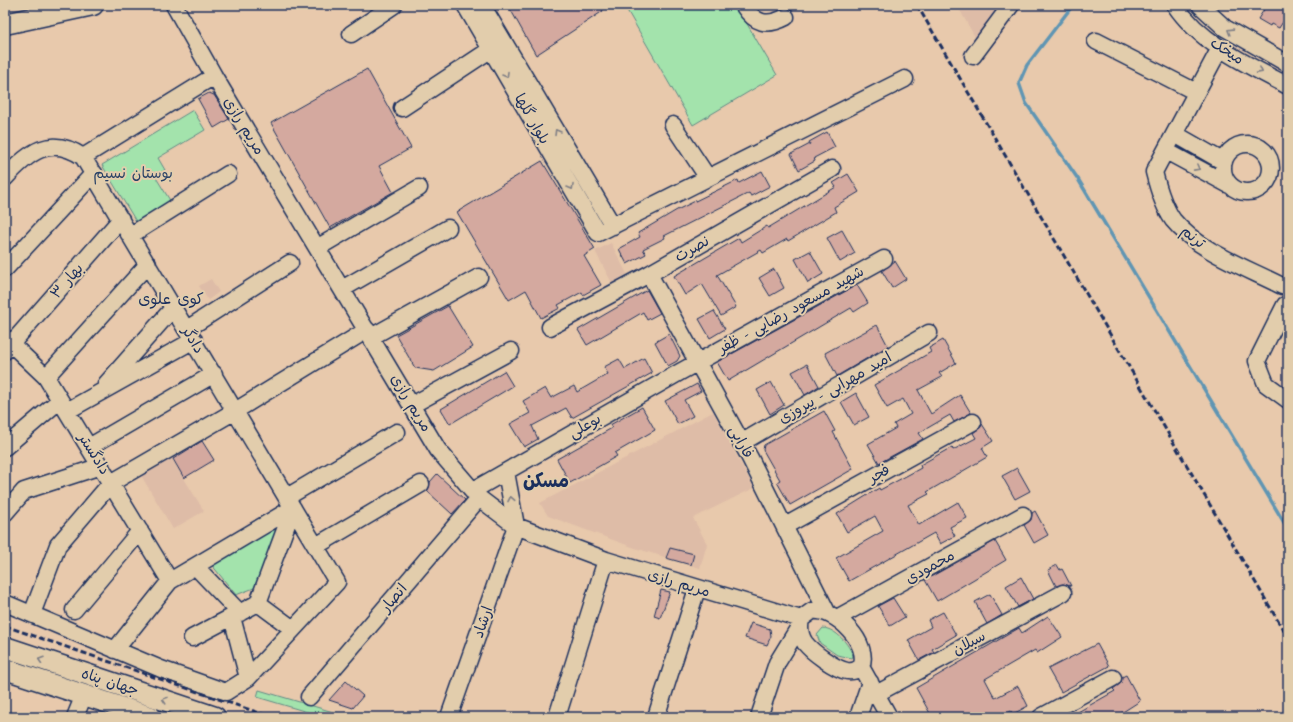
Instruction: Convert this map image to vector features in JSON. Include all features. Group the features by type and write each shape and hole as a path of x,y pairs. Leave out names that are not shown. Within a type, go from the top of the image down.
{"main road":[{"path":"5,20 50,5"},
{"path":"5,24 93,5"},
{"name":"جهان پناه","path":"5,648 215,717"},
{"name":"جهان پناه","path":"6,671 151,717"}],"street":[{"name":"مریم رازی","path":"174,5 214,76 438,450 476,495 516,526 606,560 800,623"},
{"path":"351,34 394,5"},
{"name":"بلوار گلها","path":"465,5 498,46 613,226 598,234 498,46 482,5"},
{"path":"743,5 750,16 755,20 765,23 778,21 786,17"},
{"path":"973,56 1011,5"},
{"name":"میخک","path":"1175,5 1191,23 1220,48 1288,86"},
{"name":"میخک","path":"1200,5 1225,28 1286,61"},
{"path":"1096,41 1196,92"},
{"path":"402,108 498,46"},
{"path":"1220,48 1166,151 1243,192 1259,189 1265,184 1269,177 1270,162 1262,149 1247,144 1232,149 1224,162 1224,174 1229,184"},
{"path":"83,157 214,76"},
{"path":"613,226 905,79"},
{"path":"673,125 708,178"},
{"path":"1175,134 1224,162"},
{"name":"دادگر","path":"5,178 27,158 43,148 58,145 72,150 83,157 94,173 337,582 293,629"},
{"name":"ترنم","path":"1166,151 1154,172 1159,192 1173,220 1197,243 1285,281"},
{"name":"نصرت","path":"550,327 649,274 832,169"},
{"path":"5,269 94,173"},
{"path":"131,235 228,174"},
{"path":"317,248 419,188"},
{"name":"بهار ۳","path":"7,344 121,219"},
{"path":"342,289 448,228"},
{"name":"شهید مسعود رضایی - ظفر","path":"697,362 884,259"},
{"path":"5,447 63,405 98,393 190,335 290,263"},
{"path":"46,377 148,264"},
{"name":"فارابی","path":"649,274 832,615 852,634 862,649 864,659 861,667"},
{"path":"32,614 58,545 111,483 369,333 479,277"},
{"path":"1285,281 1286,306 1257,361 1266,384 1288,400"},
{"path":"98,393 174,307"},
{"name":"امید مهرابی - پیروزی","path":"741,443 929,333"},
{"name":"دادگستر","path":"7,344 46,377 170,581"},
{"path":"412,405 511,351"},
{"name":"بوعلی","path":"476,495 506,472 697,362"},
{"path":"89,447 214,374"},
{"name":"فجر","path":"785,526 973,422"},
{"path":"116,650 170,581 397,432"},
{"path":"5,513 24,491 101,466"},
{"path":"506,472 516,526"},
{"path":"316,546 421,484"},
{"name":"انصار","path":"309,697 476,495"},
{"path":"192,638 258,603 290,502"},
{"name":"محمودی","path":"832,615 1023,516"},
{"name":"ارشاد","path":"449,717 516,526"},
{"path":"74,610 140,531"},
{"path":"557,717 606,560"},
{"path":"195,566 236,615 248,678"},
{"path":"656,717 697,589"},
{"name":"سبلان","path":"873,688 1063,593"},
{"path":"5,603 161,669 226,692 248,678 293,629 258,603"},
{"path":"760,717 777,662 800,623 812,611 832,615"},
{"path":"800,623 804,643 823,659 846,671 853,671 861,667 889,717"},
{"path":"1041,717 1113,678"},
{"path":"858,717 873,688"},
{"path":"75,717 84,695"}],"shaded area":[{"path":"957,5 1002,5 976,39"},
{"path":"611,243 627,274 612,283 595,251"},
{"path":"211,279 219,292 208,300 199,286"},
{"path":"713,412 754,488 693,518 707,544 700,568 635,548 548,516 540,503"},
{"path":"169,454 204,511 173,529 139,472"}],"green space":[{"path":"624,5 736,5 777,75 693,125"},
{"name":"بوستان نسیم","path":"193,110 205,130 158,158 165,170 155,176 171,202 137,223 102,165"},
{"path":"275,527 278,531 254,588 236,595 211,564"},
{"path":"823,628 833,631 845,642 851,651 853,656 852,658 837,655 820,643 817,635"},
{"path":"259,690 350,717 324,717 257,697"}],"building":[{"path":"508,5 600,5 603,11 536,55"},
{"path":"1267,5 1288,5 1288,14 1279,28 1271,24 1270,26 1258,19"},
{"path":"367,69 411,148 379,166 393,192 330,228 271,123"},
{"path":"209,93 214,95 229,119 214,128 198,99"},
{"path":"827,132 835,147 814,158 815,161 799,170 791,154 810,144 809,142"},
{"path":"542,161 595,249 584,256 601,285 583,295 582,292 558,305 560,308 541,318 526,290 509,300 457,212"},
{"path":"762,171 770,186 751,196 749,193 664,236 665,238 643,249 646,254 627,264 619,249 640,237 638,233 677,210 738,180 739,183"},
{"path":"848,174 859,192 834,207 836,212 788,241 787,239 763,253 761,250 717,275 736,307 721,316 702,284 685,295 674,276 739,238 741,242 767,226 768,228 836,187 833,183"},
{"path":"842,230 855,253 840,262 827,238"},
{"path":"810,251 823,274 808,283 795,259"},
{"path":"895,261 906,279 892,288 882,271"},
{"path":"774,269 784,288 770,296 759,278"},
{"path":"857,285 868,303 854,312 851,308 728,381 717,362"},
{"path":"647,290 660,313 647,320 643,312 587,345 578,330"},
{"path":"448,306 473,347 434,371 415,368 396,335"},
{"path":"714,311 725,329 710,338 699,319"},
{"path":"877,325 888,346 837,376 825,353"},
{"path":"669,334 680,356 677,361 668,366 655,342"},
{"path":"943,340 956,363 939,373 942,377 918,390 931,414 960,395 971,413 954,422 950,415 919,433 923,439 879,463 868,444 896,428 894,424 911,414 903,399 887,408 874,385 931,352 929,348"},
{"path":"644,358 652,373 572,418 566,408 532,426 538,439 524,447 510,424 530,413 523,401 545,388 551,398 574,386 577,392 608,374 604,367 619,359 625,369"},
{"path":"807,364 819,386 805,395 792,372"},
{"path":"504,371 513,386 450,424 441,409"},
{"path":"771,382 784,405 770,414 757,390"},
{"path":"697,384 701,391 684,400 693,416 678,424 665,401"},
{"path":"856,393 869,417 854,425 841,402"},
{"path":"642,407 655,430 615,453 617,456 570,483 557,459 612,428 610,425"},
{"path":"824,411 835,431 833,432 853,469 790,505 777,482 780,480 763,450 764,445"},
{"path":"982,424 993,441 982,448 987,457 927,492 929,494 908,505 919,525 958,502 967,518 950,527 955,536 940,544 934,533 849,581 836,558 883,531 875,516 847,532 837,514 879,488 880,490 921,468 920,465 952,447 953,450 976,438 973,433 981,427"},
{"path":"202,441 214,460 184,478 173,459"},
{"path":"1017,468 1030,491 1015,499 1002,476"},
{"path":"437,474 465,500 452,514 427,491 430,482"},
{"path":"1035,511 1048,535 1034,543 1024,525 1031,520 1032,513"},
{"path":"995,541 1006,560 937,601 925,580"},
{"path":"670,548 694,554 691,565 666,558"},
{"path":"1057,565 1060,570 1062,569 1071,586 1063,584 1056,586 1048,570"},
{"path":"1021,577 1033,599 1018,607 1006,586"},
{"path":"661,590 670,592 660,618 654,616"},
{"path":"990,594 1002,615 987,624 975,602"},
{"path":"893,598 905,617 890,626 878,606"},
{"path":"943,612 956,635 932,649 934,652 919,660 908,640 931,627 928,620"},
{"path":"1048,616 1062,637 1037,653 1035,650 985,679 995,698 1018,686 1028,706 1013,714 1011,711 1000,717 932,717 916,688 1019,628 1022,633"},
{"path":"751,623 770,629 771,636 767,645 745,638"},
{"path":"1097,644 1109,666 1061,692 1048,669"},
{"path":"1126,675 1140,701 1115,717 1069,717 1115,691 1113,689 1121,683 1122,677"},
{"path":"346,681 363,696 353,708 329,700"}],"waterway":[{"path":"1073,5 1027,65 1019,83 1026,103 1078,179 1288,529"}],"railway":[{"path":"917,5 1288,638"},
{"path":"5,626 271,717"}],"district":[{"name":"کوی علوی","path":"171,299"},
{"name":"مسکن","path":"546,481"}]}
